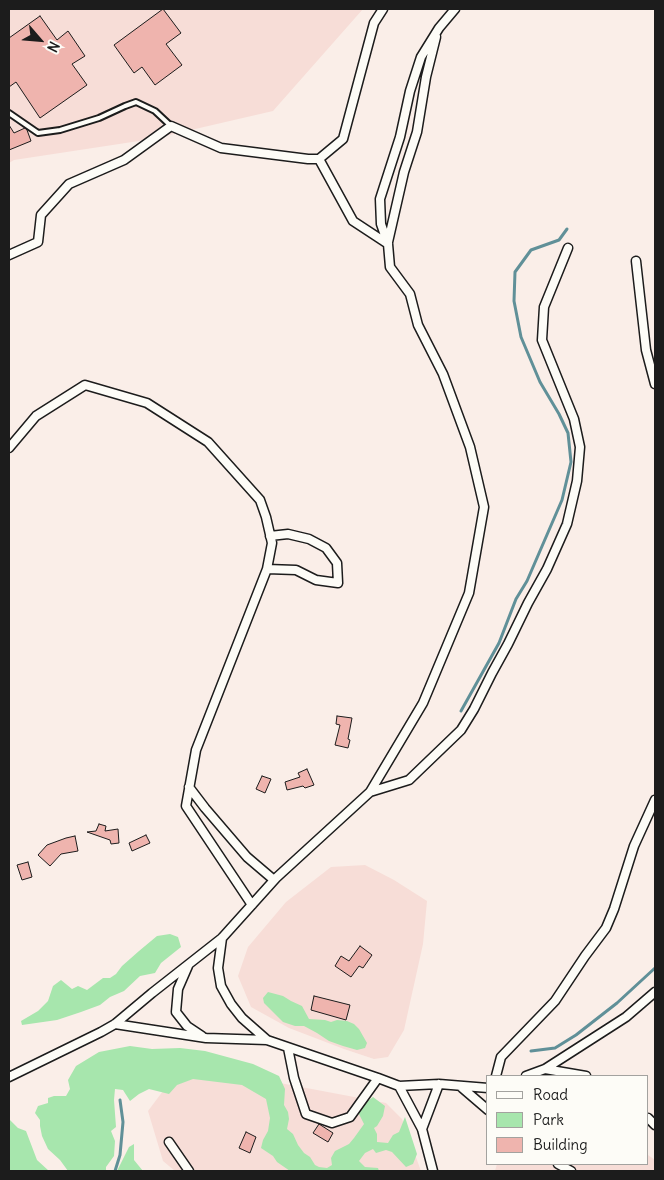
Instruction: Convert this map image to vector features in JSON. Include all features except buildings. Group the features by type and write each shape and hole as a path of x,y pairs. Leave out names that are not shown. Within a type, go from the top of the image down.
{"street":[{"path":"9,255 38,242 41,215 69,184 124,160 171,126 221,148 319,159 343,138 374,23 383,9"},
{"path":"9,1077 115,1024 222,938 274,880 370,792 423,703 469,593 484,507 470,447 443,374 418,325 410,294 390,267 388,244 381,224 380,199 400,137 410,91 421,56 439,28 455,9"},
{"path":"388,244 404,172 417,132 426,77 439,28"},
{"path":"319,159 353,221 388,244"},
{"path":"370,792 409,780 461,730 474,709 547,569 567,524 577,481 580,447 574,419 542,340 544,307 568,248"},
{"path":"636,261 646,350 655,384"},
{"path":"9,448 36,416 85,385 147,403 208,442 260,500 272,543 267,569 196,750 186,806 252,905"},
{"path":"267,569 296,570 316,580 338,583 338,563 326,548 309,539 288,534 270,536"},
{"path":"189,787 247,857 274,880"},
{"path":"496,1075 501,1057 555,1001 606,928 614,910 634,846 655,800"},
{"path":"222,938 218,968 221,986 231,1004 242,1018 267,1040"},
{"path":"188,965 178,989 176,1012 187,1026 206,1038"},
{"path":"529,1075 546,1069 626,1017 655,992"},
{"path":"115,1024 206,1038 267,1040 398,1086 439,1084 487,1088"},
{"path":"288,1048 294,1078 306,1114 332,1123 350,1117 378,1078"},
{"path":"546,1069 580,1075"},
{"path":"422,1129 439,1084"},
{"path":"398,1086 422,1129 431,1171"},
{"path":"460,1086 487,1109"},
{"path":"169,1142 189,1171"},
{"path":"560,1165 571,1171"}],"lane":[{"path":"9,113 38,133 60,130 99,118 136,102 155,111 171,126"}],"shaded area":[{"path":"9,9 363,9 273,111 152,139 14,160 9,163"},
{"path":"365,865 394,880 427,901 423,944 404,1030 388,1057 374,1059 289,1028 251,1007 238,976 248,947 286,902 331,867"},
{"path":"195,1067 386,1103 402,1119 421,1171 175,1171 163,1161 148,1111 172,1079"},
{"path":"649,1156 655,1160 655,1171 495,1171 497,1165 649,1165"}],"green space":[{"path":"170,934 178,937 181,947 161,963 155,973 140,976 124,991 110,997 100,1005 57,1020 22,1025 21,1021 38,1011 48,1001 53,986 61,980 72,989 78,986 87,990 103,978 110,978 116,974 122,966 157,936"},
{"path":"268,992 283,996 302,1006 309,1019 331,1022 337,1020 347,1021 354,1024 367,1043 365,1048 357,1050 343,1046 329,1041 304,1026 295,1026 283,1022 264,1003 263,998"},
{"path":"130,1046 152,1049 180,1048 205,1051 253,1064 279,1076 285,1089 284,1105 289,1119 287,1129 293,1134 304,1153 319,1167 327,1168 332,1165 331,1158 335,1151 349,1144 354,1138 364,1124 358,1112 361,1106 373,1097 385,1106 383,1116 374,1128 377,1134 377,1142 388,1143 393,1135 399,1132 405,1117 417,1154 413,1164 406,1167 392,1152 386,1150 376,1153 373,1149 365,1153 359,1161 365,1167 378,1168 379,1171 290,1171 261,1148 268,1131 270,1118 266,1099 242,1085 193,1079 177,1085 169,1094 149,1089 130,1101 123,1090 115,1089 116,1127 111,1131 115,1141 114,1156 106,1167 106,1171 68,1171 48,1149 42,1136 40,1120 35,1113 38,1106 48,1103 48,1098 66,1096 70,1089 68,1080 76,1066 99,1052"},
{"path":"9,1119 18,1128 26,1131 37,1160 49,1171 9,1171"},
{"path":"134,1144 134,1160 143,1171 117,1171 129,1147"}],"waterway":[{"path":"461,711 499,643 516,599 527,581 562,500 571,462 568,433 540,382 521,337 514,301 515,272 531,250 559,240 567,229"},
{"path":"531,1051 555,1048 576,1035 617,1003 655,968"},
{"path":"115,1171 120,1155 123,1122 120,1100"}]}
